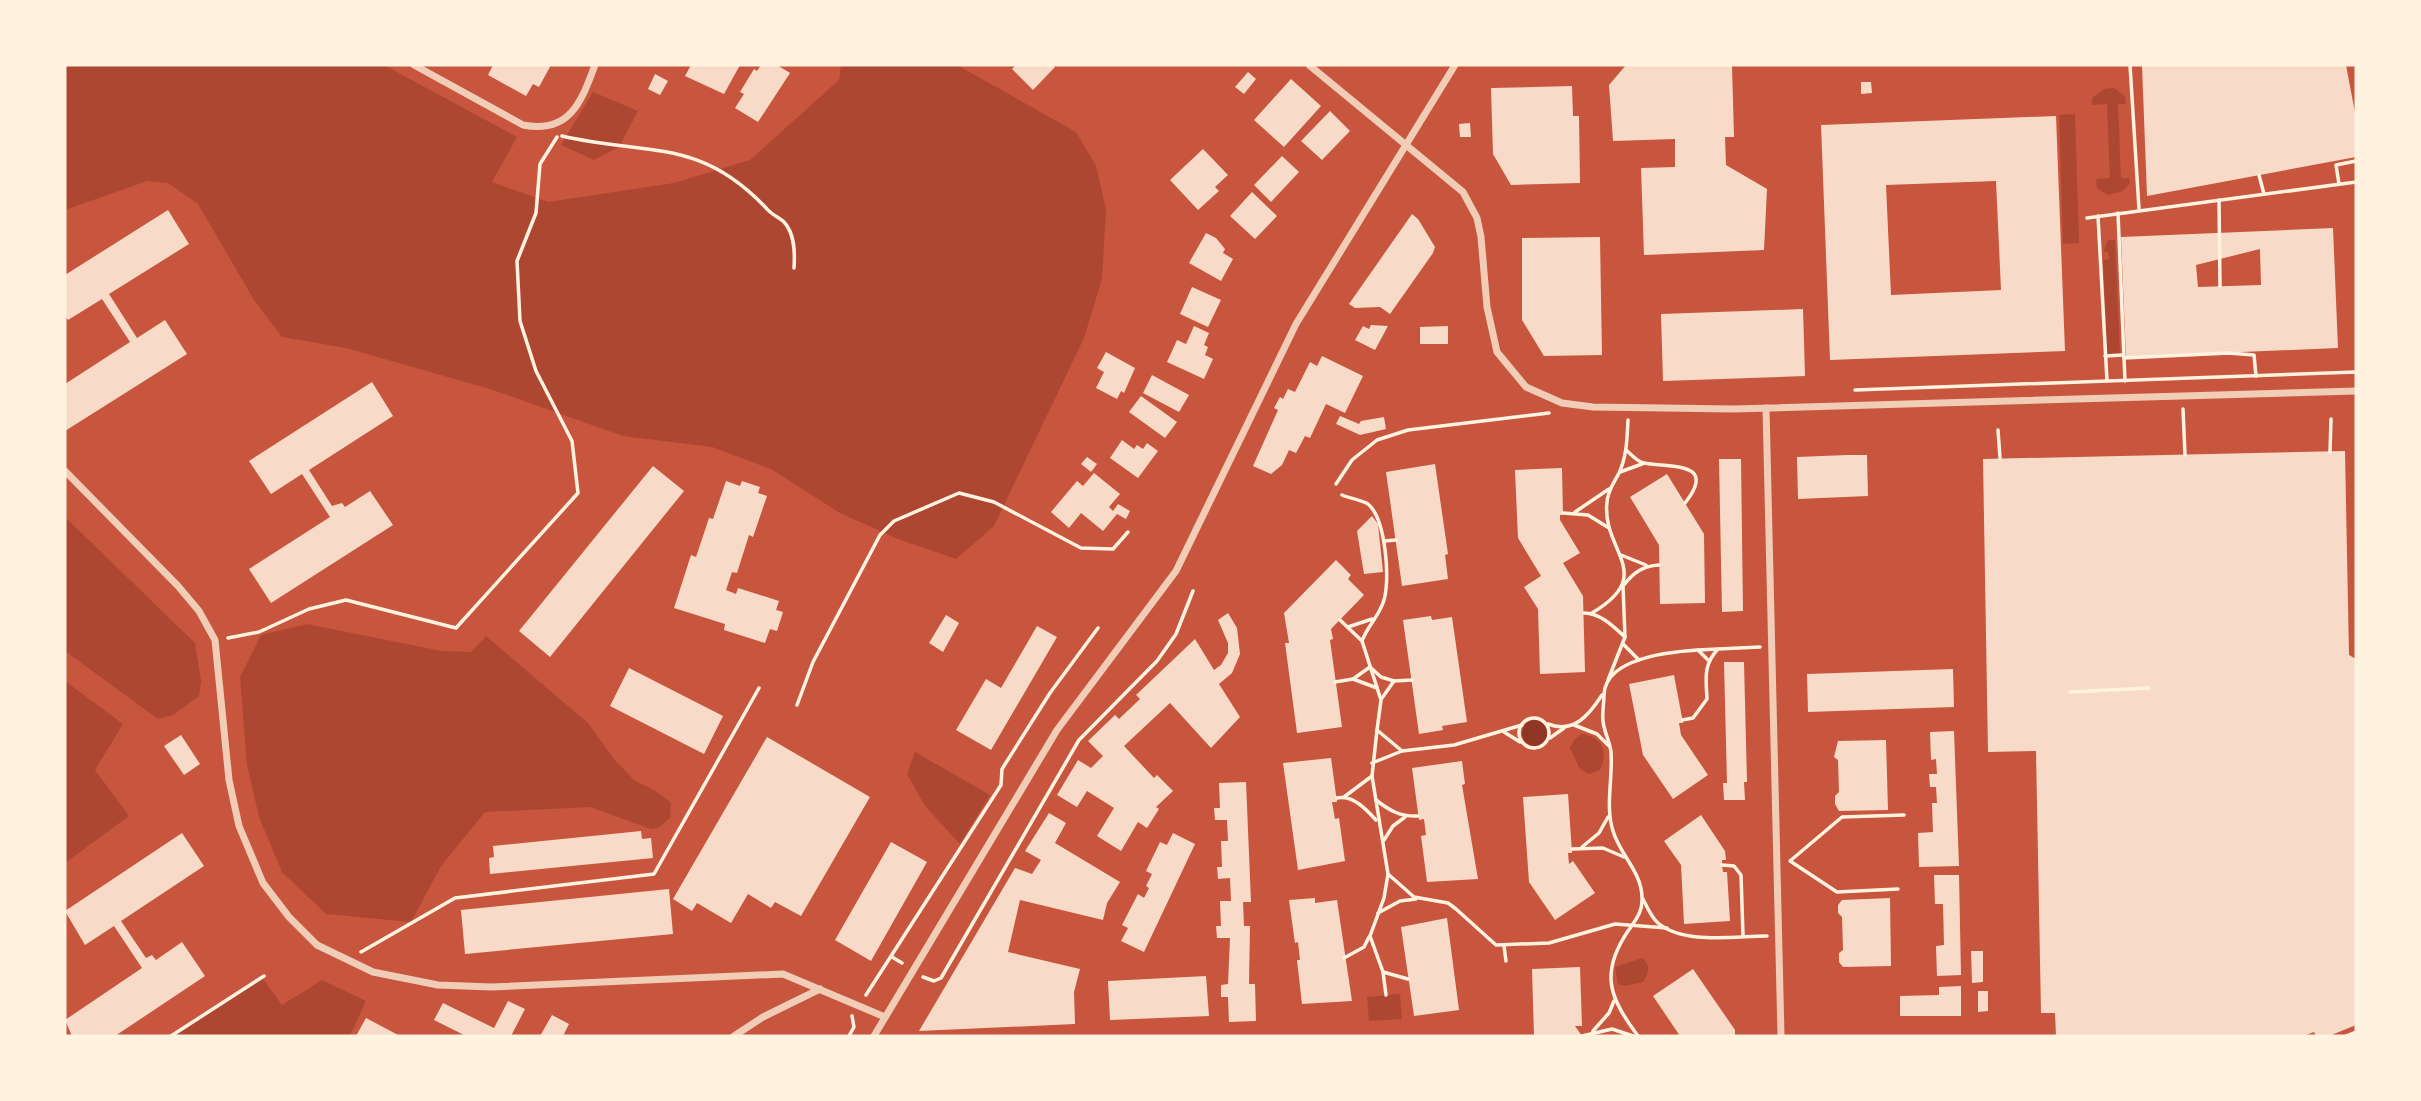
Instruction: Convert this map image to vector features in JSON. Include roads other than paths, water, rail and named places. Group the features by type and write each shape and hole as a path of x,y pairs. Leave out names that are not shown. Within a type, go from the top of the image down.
{"street":[{"path":"414,65 523,125 556,131 572,111 595,65"},
{"path":"1309,65 1454,182 1471,203 1482,237 1493,342 1503,362 1526,387 1562,403 1593,407 1766,408 2356,391"},
{"path":"874,1036 1057,730 1177,570 1296,324 1455,65"},
{"path":"1766,408 1781,1036"},
{"path":"65,471 178,586 199,611 215,640 229,780 249,855 263,883 289,917 317,945 373,972 438,985 491,987 783,974 860,1004 885,1017"},
{"path":"734,1036 763,1017 820,989"}]}
